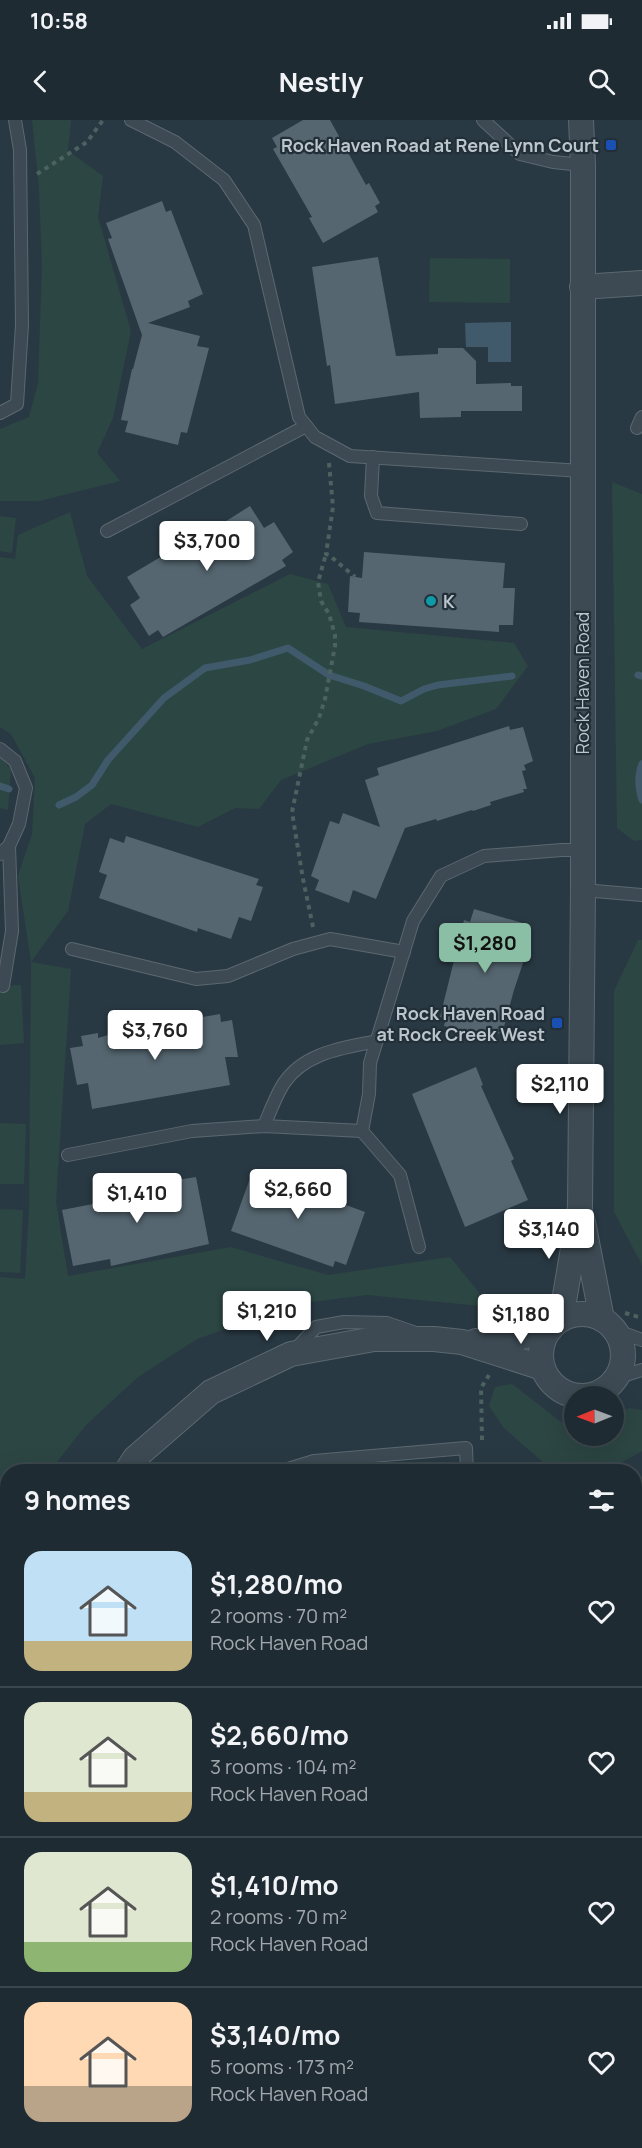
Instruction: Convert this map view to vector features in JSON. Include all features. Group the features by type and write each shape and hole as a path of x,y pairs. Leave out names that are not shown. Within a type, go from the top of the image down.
{"street":[{"name":"Rock Haven Road","path":"543,1368 541,1355 543,1342 555,1325 580,1208 583,850 583,162 581,120"},
{"name":"Rock Haven Road","path":"583,162 595,120"},
{"path":"582,287 642,283"},
{"name":"Rock Haven Road","path":"580,1208 612,1320 621,1341 622,1366 616,1378"},
{"path":"131,1464 135,1458 211,1392 291,1354 374,1339 434,1339 462,1342 513,1339 555,1325 574,1314 589,1314 612,1320"},
{"path":"462,1342 543,1368 558,1388 570,1394 583,1396 596,1394 616,1378"}],"lane":[{"path":"0,413 17,404 22,325 20,150 15,120"},
{"path":"131,120 175,142 224,180 254,225 299,417 315,437 350,456 582,471"},
{"path":"483,120 520,154 553,162 583,162"},
{"path":"107,531 306,426"},
{"path":"373,457 371,496 377,513 521,524"},
{"path":"0,749 15,761 26,788 19,824 4,850 12,931 3,986"},
{"path":"362,1131 369,1094 370,1063 413,921 441,876 484,856 583,850"},
{"path":"582,890 642,895"},
{"path":"72,949 196,979 228,976 293,949 330,939 404,952"},
{"path":"264,1126 284,1082 299,1068 314,1057 377,1041"},
{"path":"68,1155 192,1131 264,1126 362,1131 400,1175 419,1247"},
{"path":"612,1320 642,1340"},
{"path":"616,1378 642,1370"},
{"path":"304,1464 314,1461 466,1448 467,1464"}],"path":[{"path":"20,184 87,142 103,120"},
{"path":"316,943 292,812 307,740 319,718 325,699 335,646 335,635 329,614 321,601 318,582 326,554 333,507 329,444"},
{"path":"326,554 356,577"},
{"path":"612,1320 642,1318"},
{"path":"482,1450 481,1388 489,1375"}],"green space":[{"path":"32,120 71,120 68,151 103,176 98,217 131,331 113,418 97,453 120,481 39,501 0,501 0,429 29,417 38,383 42,266 39,187"},
{"path":"430,258 510,259 510,303 429,302"},
{"path":"612,482 642,494 642,840 634,841 617,828"},
{"path":"70,512 87,576 142,649 290,574 328,584 346,627 514,643 528,666 496,709 437,731 368,744 281,780 259,809 235,808 198,827 111,804 85,824 68,911 31,962 18,876 32,834 35,778 11,734 0,727 0,557 15,559 18,535"},
{"path":"0,516 16,518 12,553 0,551"},
{"path":"0,756 11,770 8,810 0,808"},
{"path":"638,940 642,940 642,1265 614,1212 614,991"},
{"path":"31,962 71,969 56,1202 68,1276 231,1247 328,1275 450,1257 491,1307 367,1295 296,1304 197,1339 138,1377 86,1425 55,1464 0,1464 0,1277 25,1279 29,1211"},
{"path":"21,985 24,1043 0,1045 0,986"},
{"path":"0,1123 26,1124 24,1184 0,1184"},
{"path":"0,1209 23,1210 20,1273 0,1272"},
{"path":"512,1384 561,1422 564,1422 564,1446 624,1446 624,1410 630,1408 642,1410 642,1451 615,1464 545,1464 504,1428 489,1406 495,1387"}],"water":[{"path":"511,322 511,362 488,362 488,347 466,347 465,323"}],"building":[{"path":"303,120 330,120 366,185 369,183 380,203 375,206 378,212 323,243 309,218 312,217 273,149 277,147 272,138"},
{"path":"162,201 166,212 171,210 203,294 188,301 190,307 148,323 200,336 197,346 209,348 187,433 181,432 178,445 125,432 128,421 121,420 142,335 108,239 112,238 106,223"},
{"path":"378,257 396,356 438,354 438,348 463,348 476,361 476,384 511,383 511,386 522,386 522,411 461,411 461,417 420,418 419,392 335,404 312,267"},
{"path":"250,506 264,528 274,522 293,552 282,560 286,566 163,637 158,630 149,636 130,605 140,598 127,577"},
{"name":"K","path":"364,552 505,563 503,588 515,588 513,625 499,625 499,632 359,622 360,613 348,612 350,576 362,578"},
{"path":"509,726 510,730 523,727 533,761 524,765 526,770 522,771 527,789 523,789 524,792 490,802 491,805 473,811 405,828 376,899 353,890 349,903 315,890 319,880 311,876 330,821 339,824 343,813 380,827 365,780 379,775 377,768"},
{"path":"126,836 259,879 256,885 263,887 251,921 239,917 231,939 198,928 197,932 99,898 107,875 99,872 110,838 124,843"},
{"path":"474,909 526,924 523,937 531,939 502,1034 496,1033 494,1039 444,1026 446,1018 440,1017 464,920 470,922"},
{"path":"220,1014 221,1022 232,1020 238,1057 225,1057 230,1085 92,1109 88,1083 77,1085 70,1048 83,1046 81,1036 98,1033 98,1038 122,1031"},
{"path":"476,1067 483,1085 481,1086 514,1159 511,1161 528,1200 465,1227 412,1094"},
{"path":"253,1170 301,1187 303,1183 323,1190 321,1195 365,1212 346,1265 335,1261 333,1267 231,1231"},
{"path":"196,1177 209,1244 111,1266 110,1259 73,1266 62,1210 98,1203 97,1198"}],"waterway":[{"path":"59,805 76,797 92,785 108,760 164,698 205,668 250,660 288,648 329,675 401,701 424,689 438,685 512,676"},
{"path":"638,675 642,676"},
{"path":"642,764 639,773 642,800"},
{"path":"0,786 9,789"}],"place":[{"name":"Rock Haven Road at Rene Lynn Court","path":"611,145"},
{"name":"K","path":"431,601"},
{"name":"Rock Haven Road at Rock Creek West","path":"557,1023"}]}
